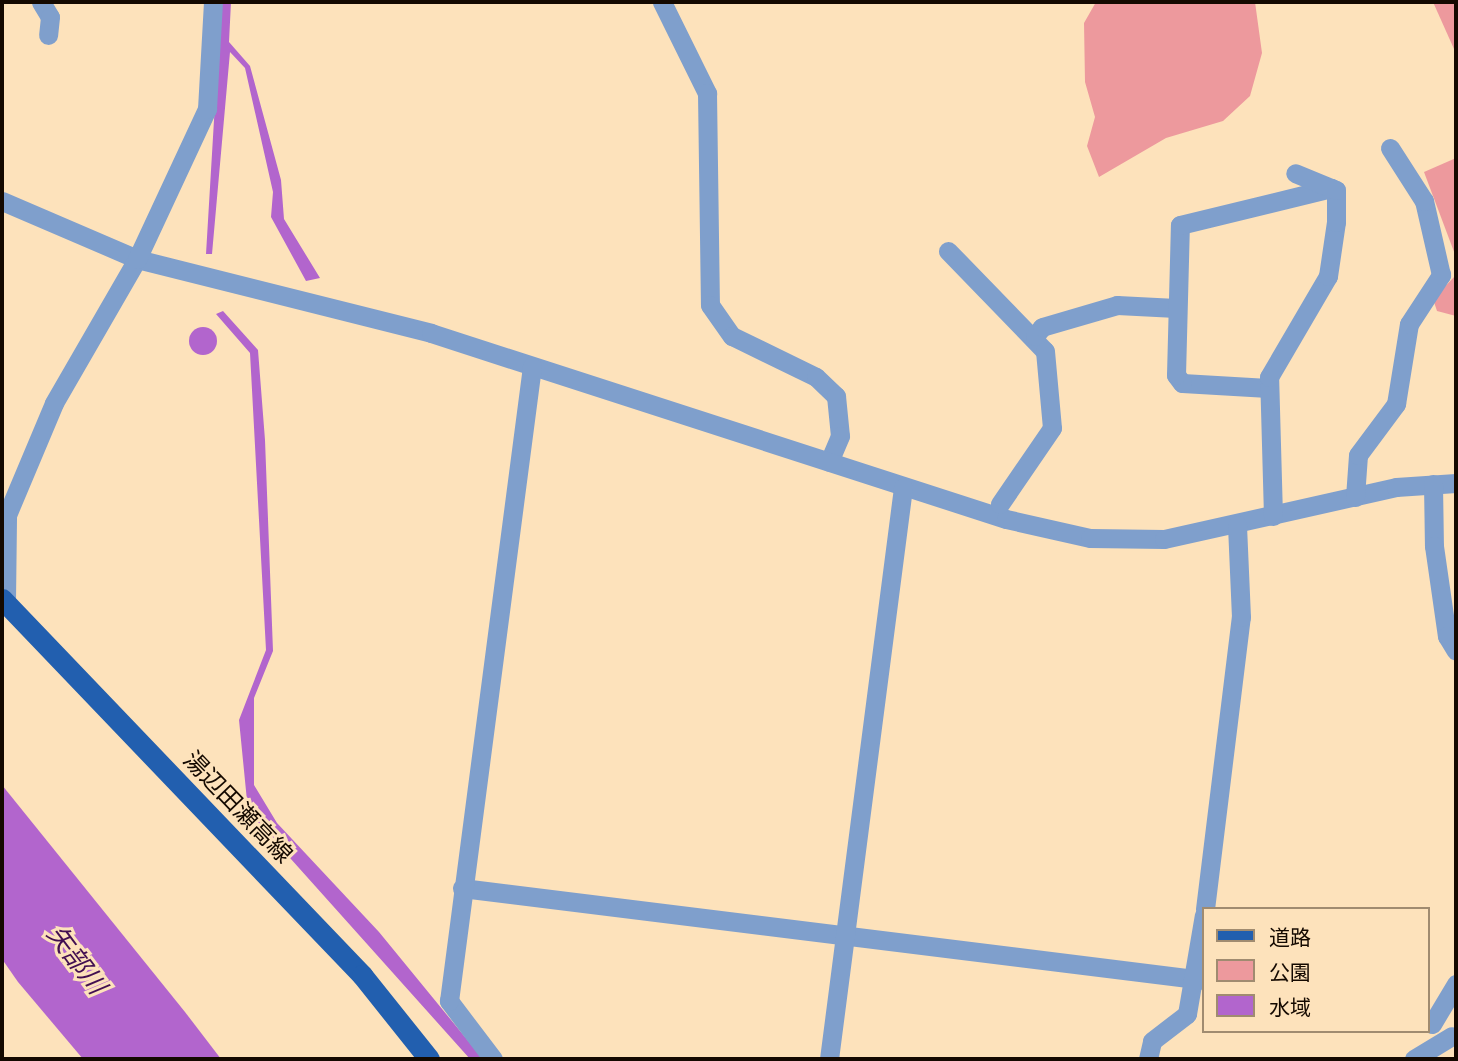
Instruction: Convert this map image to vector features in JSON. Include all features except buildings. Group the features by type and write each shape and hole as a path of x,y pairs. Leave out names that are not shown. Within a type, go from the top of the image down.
{"main road":[{"name":"湯辺田瀬高線","path":"4,600 362,975 429,1059"}],"street":[{"path":"41,2 50,17 48,35"},
{"path":"4,600 7,514 54,403 137,259 207,109 213,2"},
{"path":"662,2 707,93 710,305 733,336 816,377 836,396 840,436 829,462"},
{"path":"1355,497 1358,455 1396,404 1409,324 1441,275 1423,201 1390,148"},
{"path":"1295,173 1332,188"},
{"path":"1273,516 1268,388 1280,351 1328,276 1336,222 1332,188"},
{"path":"1268,388 1182,383 1176,375 1180,226 1332,188"},
{"path":"2,201 137,259 365,315 532,366 903,488 1090,538 1164,539 1355,497 1433,484 1456,483"},
{"path":"948,251 1035,336 1051,386 1052,428 1000,504"},
{"path":"1035,336 1042,327 1117,305 1176,307"},
{"path":"493,1059 449,1001 532,366"},
{"path":"1433,484 1434,546 1447,636 1456,651"},
{"path":"829,1059 903,488"},
{"path":"1205,907 1241,617 1237,525"},
{"path":"462,888 1200,979"},
{"path":"1147,1059 1152,1041 1187,1014 1200,979 1202,947"},
{"path":"1414,1059 1454,1037 1430,1022 1456,984"}],"green space":[{"path":"1096,2 1255,2 1262,53 1250,96 1223,121 1166,138 1099,177 1087,146 1095,117 1085,82 1084,23"},
{"path":"1433,2 1456,2 1456,49 1454,49"},
{"path":"1456,158 1456,257 1424,172"},
{"path":"1456,275 1456,316 1437,311 1433,299"}],"water":[{"path":"231,2 229,42 250,66 281,180 284,219 320,278 306,281 271,217 273,192 245,68 230,52 212,254 206,254 221,3"},
{"path":"223,311 258,350 265,440 273,651 254,698 254,785 277,823 379,932 483,1059 470,1059 248,811 239,720 266,650 250,353 216,314"},
{"path":"203,327 213,331 217,341 213,351 203,355 193,351 189,341 193,331"},
{"name":"矢部川","path":"2,785 221,1059 83,1059 18,982 2,959"}]}
